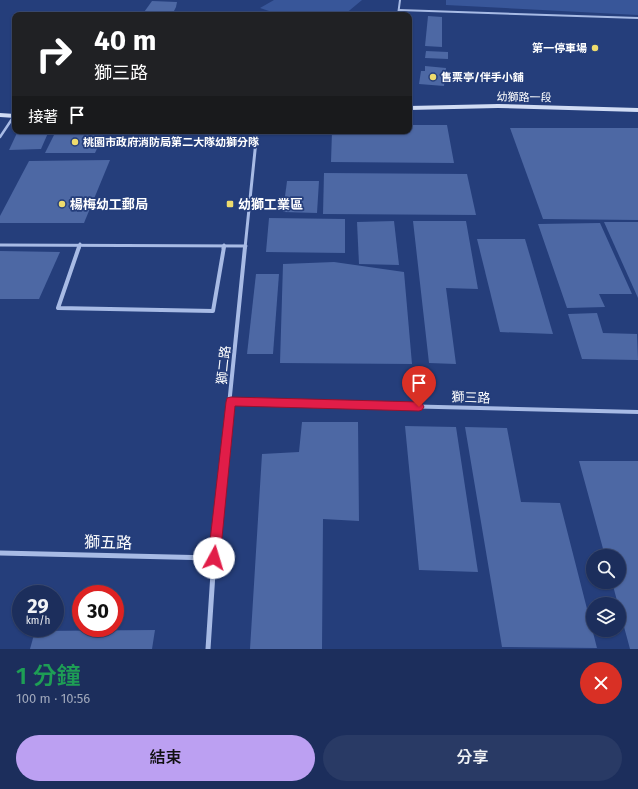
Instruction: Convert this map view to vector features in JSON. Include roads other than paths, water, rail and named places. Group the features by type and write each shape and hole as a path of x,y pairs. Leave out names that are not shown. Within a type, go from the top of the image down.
{"street":[{"name":"幼獅路一段","path":"412,108 498,106 638,110"},
{"path":"0,115 12,116"},
{"name":"獅二路","path":"208,649 214,558 258,134"},
{"path":"0,245 80,244 246,246"},
{"path":"80,244 58,308 213,311 224,245"},
{"name":"獅三路","path":"231,402 638,412"},
{"name":"獅五路","path":"0,553 214,558"}],"lane":[{"path":"400,0 398,10 638,18"},
{"path":"0,137 12,119"}],"place":[{"name":"第一停車場","path":"595,48"},
{"name":"售票亭/伴手小舖","path":"433,77"},
{"name":"桃園市政府消防局第二大隊幼獅分隊","path":"75,142"},
{"name":"楊梅幼工郵局","path":"62,204"},
{"name":"幼獅工業區","path":"230,204"}]}
